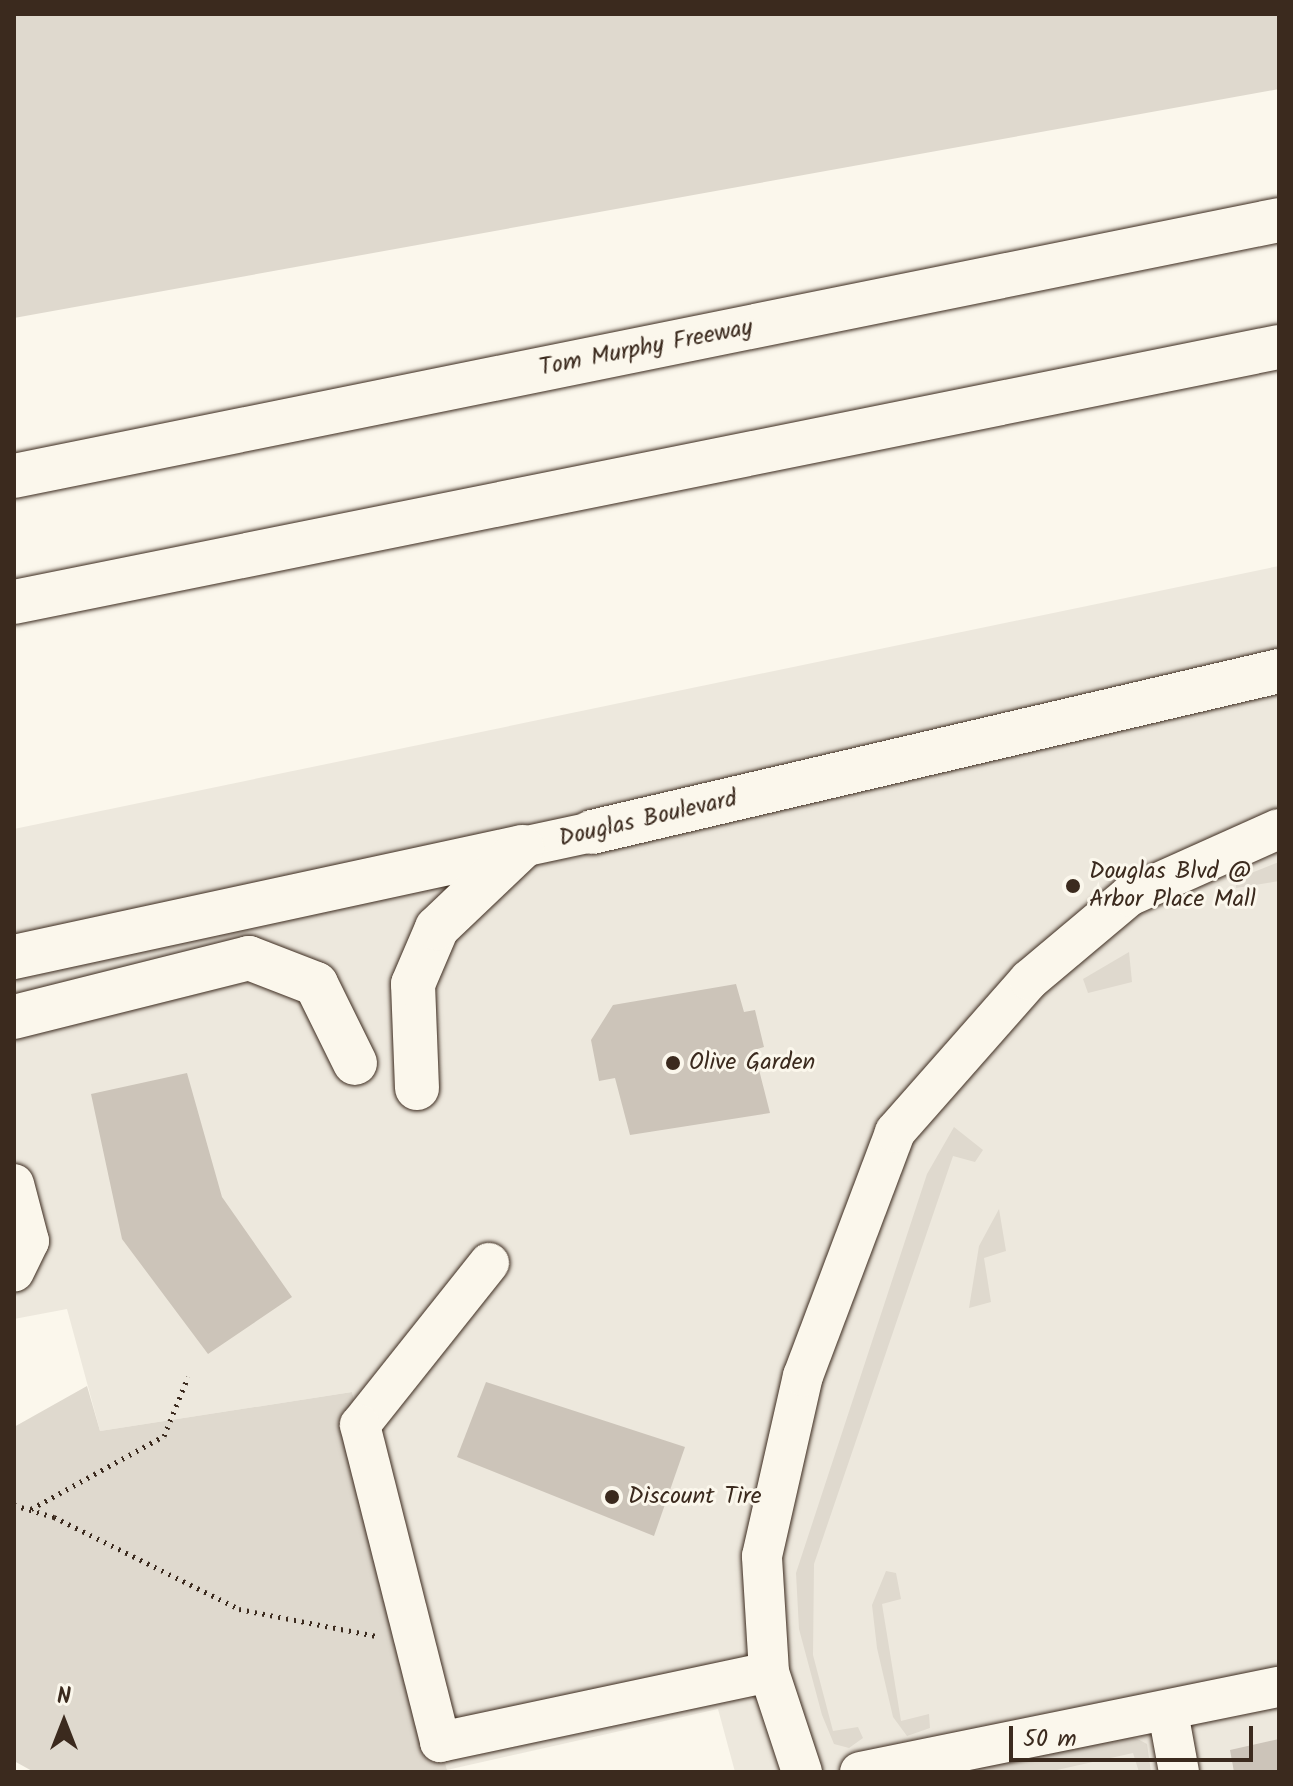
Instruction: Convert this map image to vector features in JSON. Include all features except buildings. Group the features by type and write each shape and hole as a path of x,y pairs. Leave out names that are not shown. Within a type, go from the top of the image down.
{"main road":[{"name":"Tom Murphy Freeway","path":"14,476 1279,220"},
{"path":"14,602 1279,347"},
{"name":"Douglas Boulevard","path":"592,832 1279,671"},
{"path":"417,1088 413,984 437,928 522,847"},
{"name":"Douglas Boulevard","path":"14,957 522,847"},
{"path":"14,1017 249,958 316,984 355,1063"}],"street":[{"path":"802,1772 769,1672 762,1556 803,1376 895,1132 1029,980 1129,896 1279,829"},
{"name":"Douglas Boulevard","path":"522,847 592,832"},
{"path":"14,1184 29,1241 14,1272"},
{"path":"489,1263 360,1425 440,1742 769,1672"},
{"path":"860,1772 1168,1712 1279,1687"},
{"path":"1168,1712 1179,1772"}],"path":[{"path":"30,1509 164,1436 188,1377"},
{"path":"14,1505 30,1509 239,1609 416,1645"}],"shaded area":[{"path":"14,14 1279,14 1279,89 14,318"},
{"path":"1279,566 1279,1772 735,1772 718,1709 447,1770 352,1392 100,1431 67,1309 14,1319 14,829"},
{"path":"1279,862 1279,881 1236,888 1236,879"},
{"path":"1129,952 1132,982 1088,993 1083,979"},
{"path":"954,1127 983,1150 975,1162 953,1156 814,1564 813,1655 833,1731 858,1727 863,1738 849,1748 834,1744 822,1715 799,1629 796,1573 927,1174"},
{"path":"999,1209 1006,1251 984,1258 991,1302 969,1308 979,1246"},
{"path":"87,1386 100,1431 352,1392 447,1770 34,1772 14,1761 14,1427"},
{"path":"886,1571 896,1573 901,1599 882,1604 901,1721 929,1714 930,1728 907,1736 893,1717 877,1648 872,1605"},
{"path":"1128,1734 1147,1744 1151,1772 1139,1772 1133,1753 1048,1772 935,1772"}],"place":[{"name":"Douglas Blvd @ Arbor Place Mall","path":"1073,886"},
{"name":"Olive Garden","path":"673,1063"},
{"name":"Discount Tire","path":"612,1497"}]}
